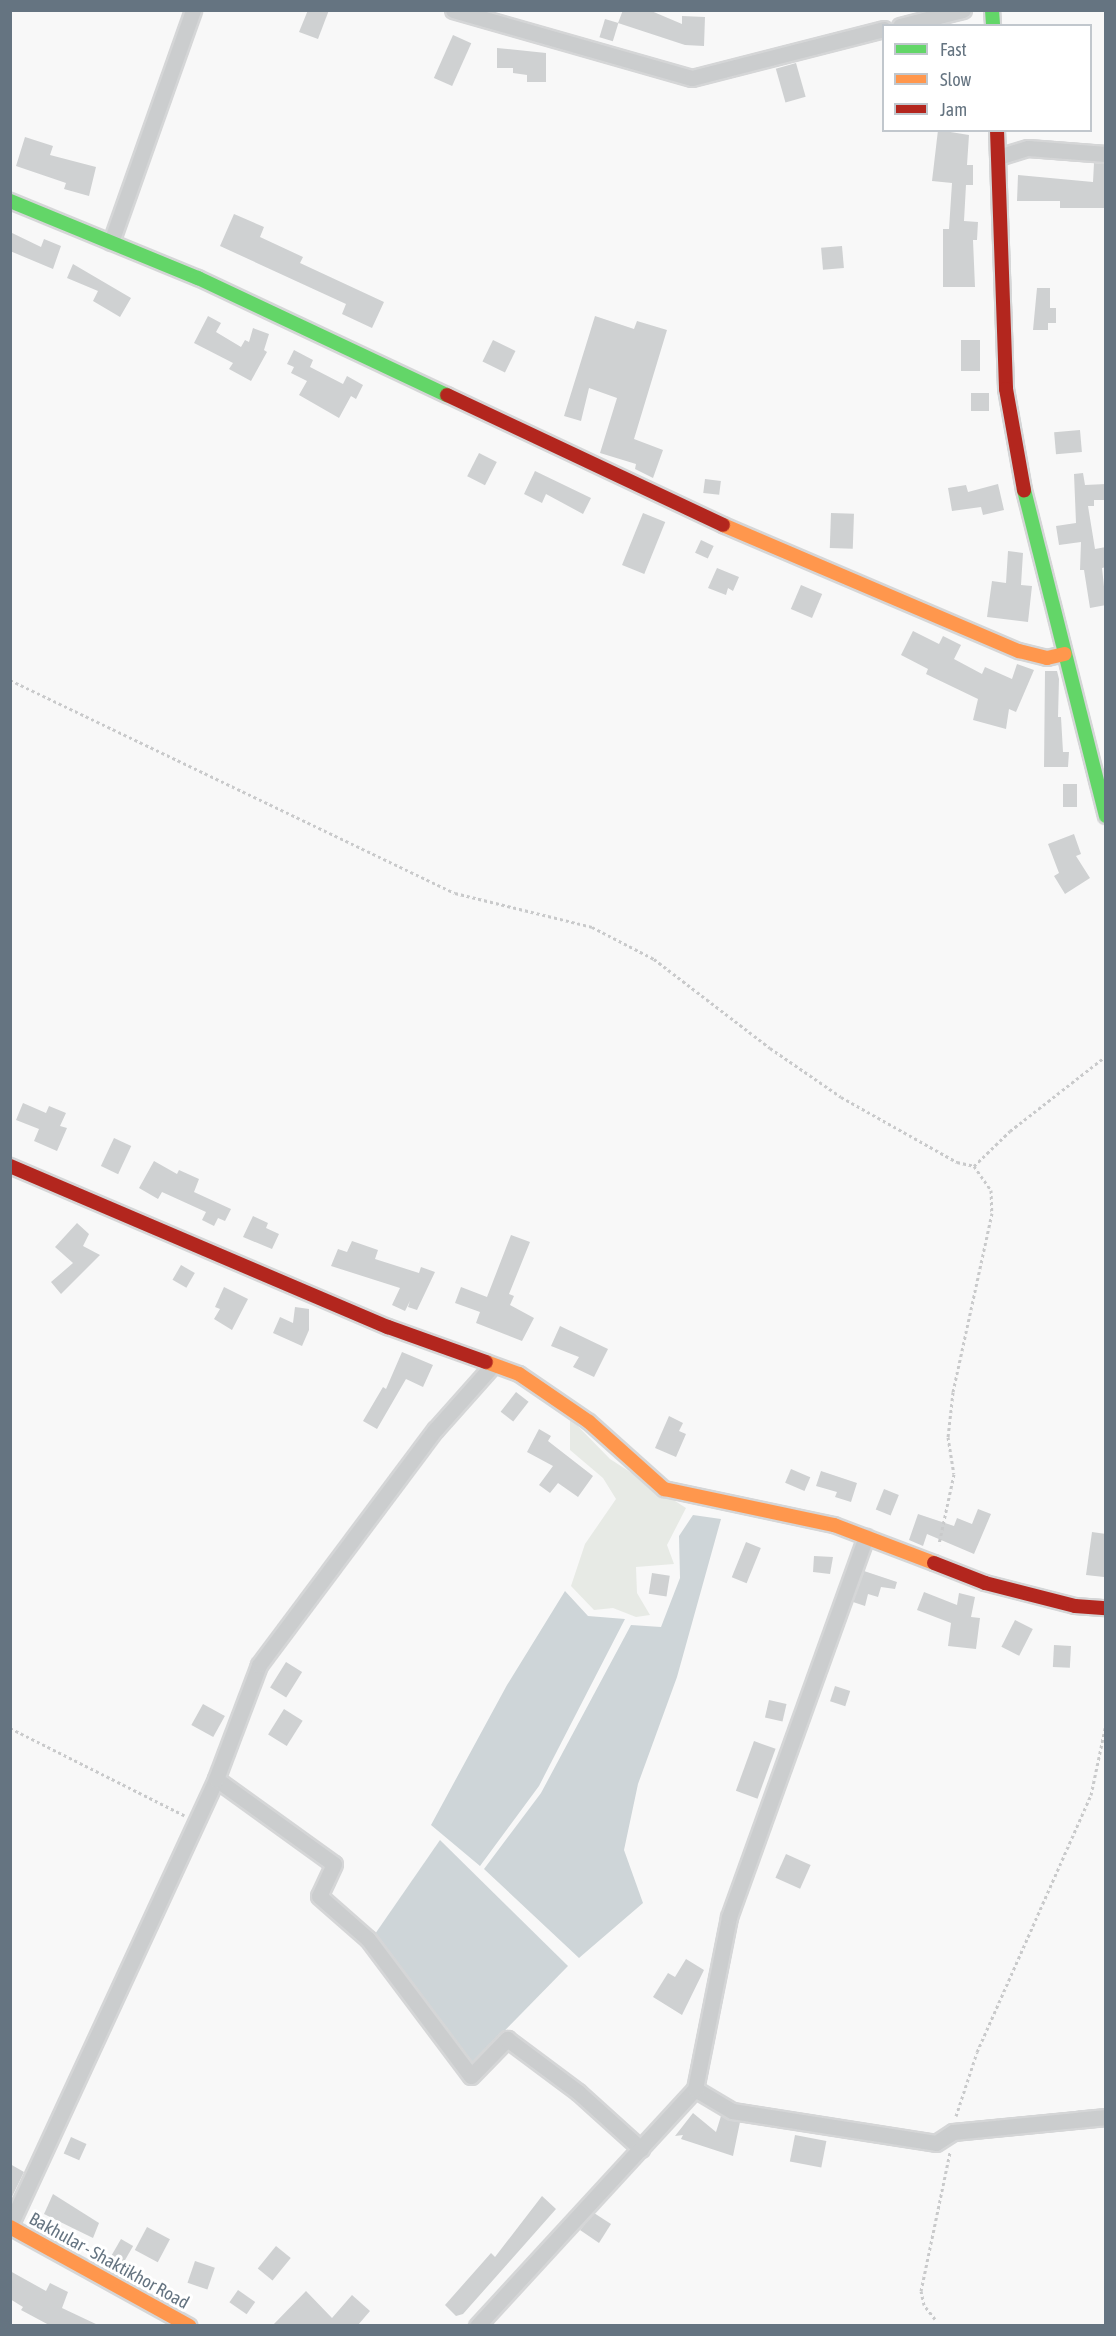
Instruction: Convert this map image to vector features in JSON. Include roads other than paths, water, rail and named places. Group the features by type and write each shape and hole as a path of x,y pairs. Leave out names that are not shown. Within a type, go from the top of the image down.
{"street":[{"path":"111,242 193,10"},
{"path":"453,10 692,78 882,30"},
{"path":"908,24 963,10"},
{"path":"997,132 1005,389 1014,449 1106,816"},
{"path":"998,157 1028,148 1106,154"},
{"path":"10,201 228,291 768,546 869,585 1019,651 1047,658 1065,654"},
{"path":"10,1166 388,1327 519,1374 589,1422 664,1489 834,1525 986,1583 1075,1606 1106,1608"},
{"path":"10,2226 216,1779 259,1665 435,1430 492,1366"},
{"path":"477,2325 695,2089 729,1917 867,1538"},
{"path":"216,1779 334,1864 320,1896 368,1939 471,2076 507,2039 578,2092 641,2149"},
{"path":"695,2089 732,2111 936,2143 953,2132 1106,2117"},
{"name":"Bakhular - Shaktikhor Road","path":"10,2226 189,2325"}]}
